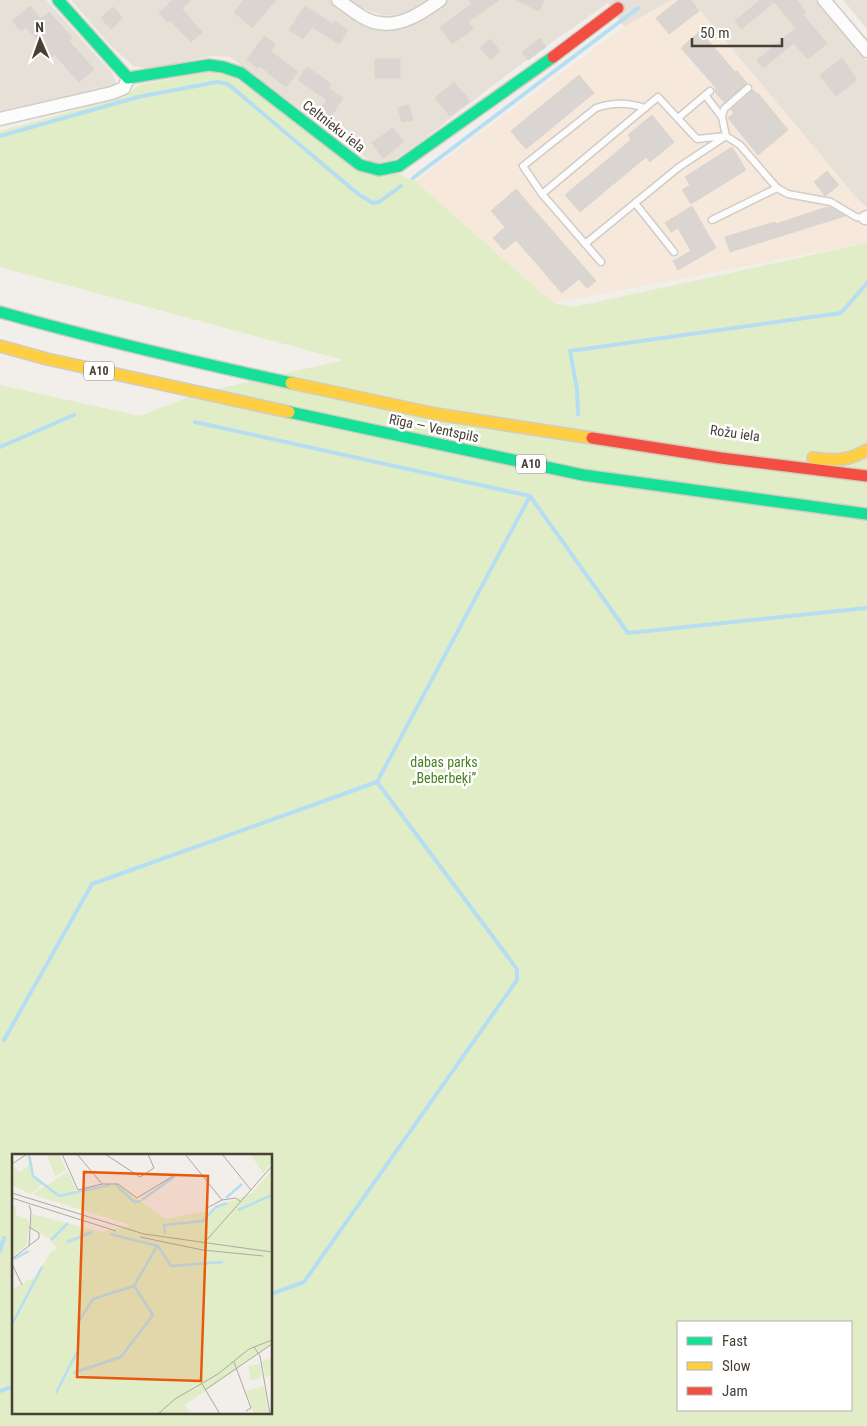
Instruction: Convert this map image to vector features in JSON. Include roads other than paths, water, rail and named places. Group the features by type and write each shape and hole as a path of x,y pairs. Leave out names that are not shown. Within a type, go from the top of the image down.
{"main road":[{"path":"58,0 128,78"},
{"name":"Celtnieku iela","path":"128,78 209,65 241,73 360,165 376,171 399,166 618,8"},
{"name":"Rīga — Ventspils","path":"0,312 239,372 436,414 776,466 867,476"},
{"name":"Rīga — Ventspils","path":"0,346 47,359 199,393 583,475 867,514"},
{"name":"Rožu iela","path":"595,439 676,440 712,445"},
{"name":"Rožu iela","path":"729,448 835,461 856,457 867,450"}],"street":[{"path":"338,0 364,17 378,23 392,23 407,20 440,0"},
{"path":"824,0 867,51"},
{"path":"0,119 112,93 124,88 128,78"}],"lane":[{"path":"722,117 724,109 748,88"},
{"path":"678,118 708,93 722,117 726,136"},
{"path":"542,194 658,96 697,138 726,136 740,144 777,188 788,194 831,202 856,217 866,217"},
{"path":"601,262 542,194 523,166 596,108 610,104 632,104 644,108"},
{"path":"585,244 679,167 726,136"},
{"path":"712,220 777,188"},
{"path":"635,203 674,252"}],"waterway":[{"path":"413,178 638,8"},
{"path":"0,136 138,97 217,82 228,84 358,194 373,203 379,202 401,186"},
{"path":"578,414 577,389 570,351 841,313 867,283"},
{"path":"0,447 74,415"},
{"path":"195,422 530,496 628,633 867,608"},
{"path":"4,1040 92,884 377,782 530,496"},
{"path":"272,1294 304,1282 517,980 517,969 377,782"},
{"path":"0,1251 4,1238"},
{"path":"0,1391 12,1387"}],"park label":[{"name":"dabas parks „Beberbeķi”","path":"444,770"}]}
